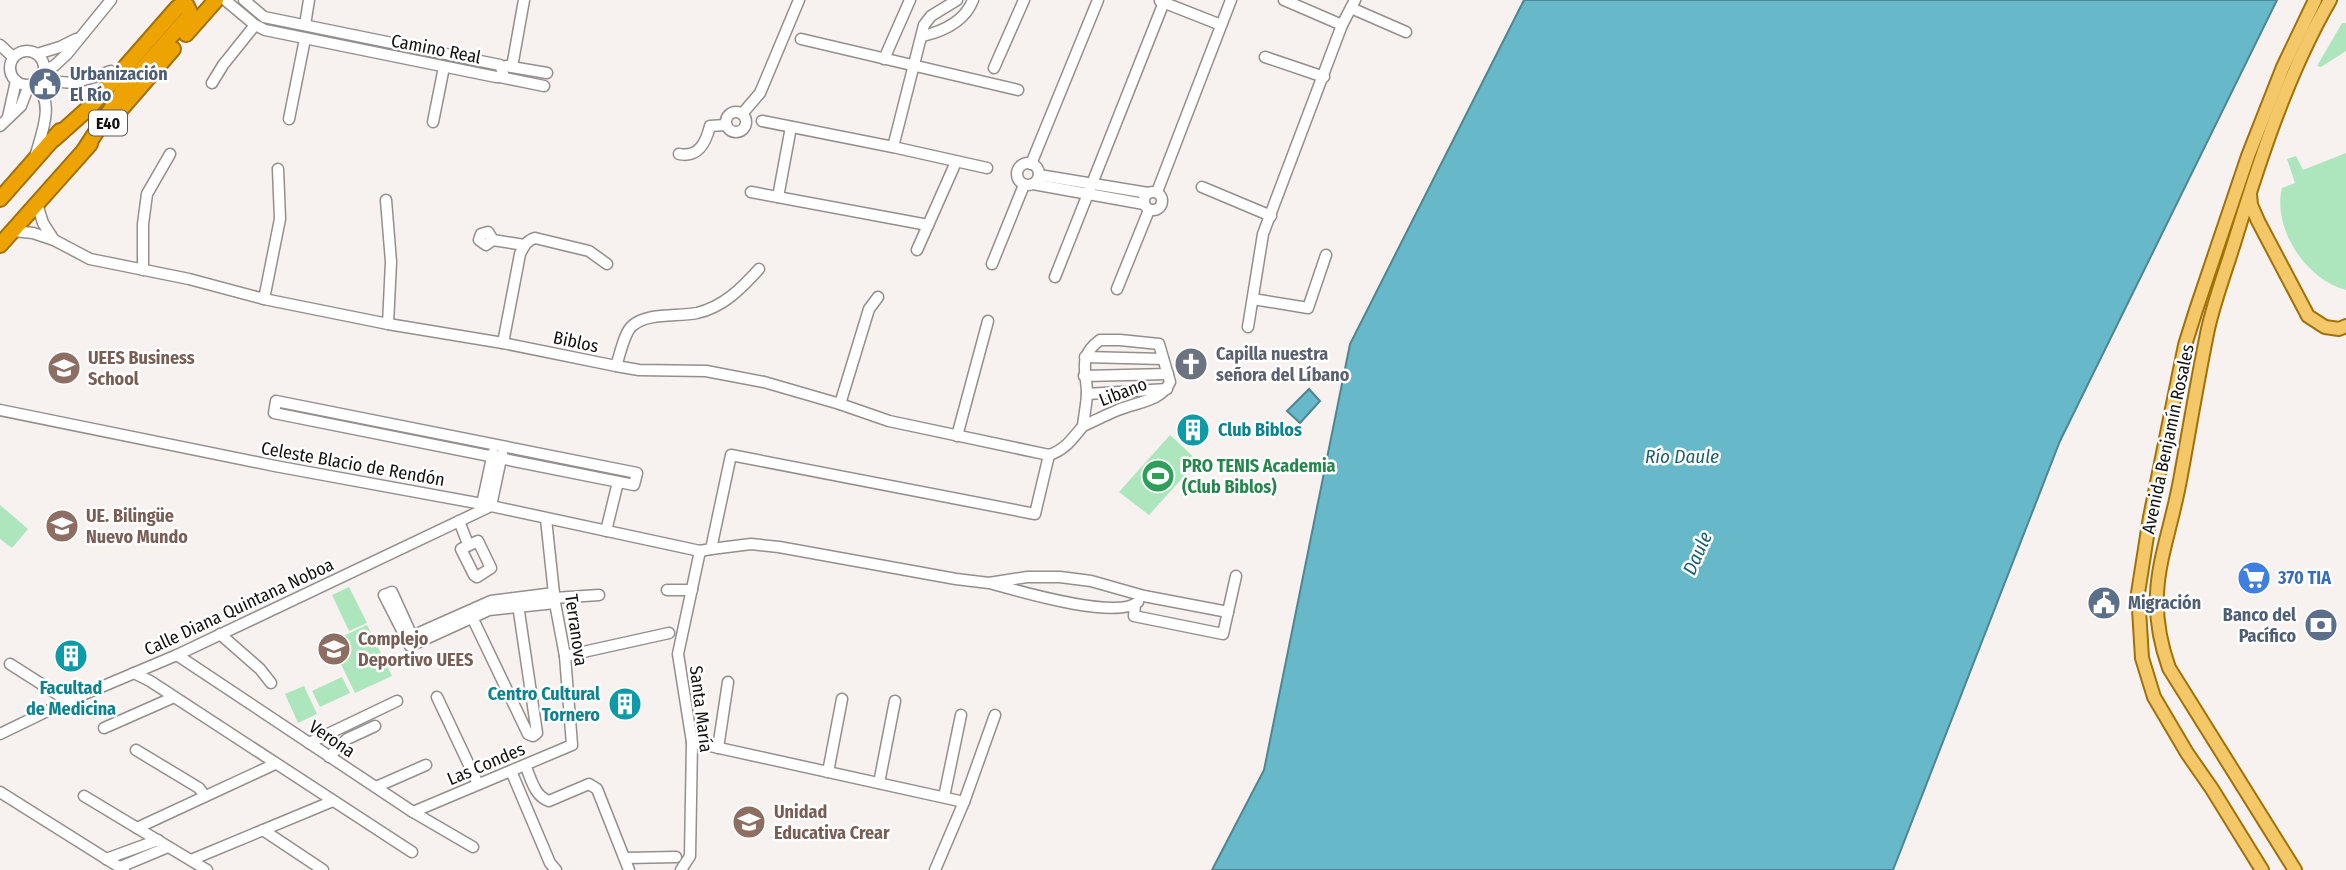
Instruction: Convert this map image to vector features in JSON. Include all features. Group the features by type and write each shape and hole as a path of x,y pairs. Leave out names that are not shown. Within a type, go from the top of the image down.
{"highway":[{"name":"E40","path":"0,199 172,0"},
{"name":"E40","path":"0,245 216,0"},
{"path":"54,139 92,105 177,8 181,5 187,6 190,13 188,17 122,92 85,149"}],"main road":[{"name":"Avenida Benjamín Rosales","path":"2262,870 2154,697 2142,658 2138,593 2150,517 2185,345 2248,156 2283,67 2315,0"},
{"name":"Avenida Benjamín Rosales","path":"2295,870 2174,678 2164,653 2157,614 2157,574 2180,479 2208,326 2250,191 2293,75 2330,0"},
{"path":"2250,191 2251,205 2258,221 2308,316 2325,327 2339,329 2346,326"},
{"path":"2251,851 2256,870"}],"street":[{"path":"4,122 20,106 31,84 61,60 111,0"},
{"name":"Camino Real","path":"225,0 255,26 265,30 500,77 503,69 500,65 264,17 244,0"},
{"path":"305,25 309,0"},
{"path":"512,67 524,0"},
{"path":"742,114 760,93 799,0"},
{"path":"884,59 910,0"},
{"path":"893,147 924,25 931,16 957,0"},
{"path":"923,36 946,29 968,11 973,0"},
{"path":"994,68 1024,0"},
{"path":"1031,163 1098,0"},
{"path":"1117,289 1231,0"},
{"path":"1284,0 1342,25"},
{"path":"1055,277 1161,1 1221,24"},
{"path":"1248,327 1263,234 1342,25 1353,4 1406,32"},
{"path":"212,83 255,26"},
{"path":"37,54 60,47 79,37"},
{"path":"289,119 305,39"},
{"path":"802,40 1018,90"},
{"path":"378,53 383,46 382,41"},
{"path":"0,45 13,57"},
{"path":"4,122 16,81 10,70 13,57 22,51 37,54 43,61 43,73"},
{"path":"1265,57 1324,76"},
{"path":"500,65 547,73"},
{"path":"433,122 444,67"},
{"path":"43,73 63,84 111,71"},
{"path":"500,77 544,86"},
{"path":"16,81 41,89 46,103 35,160"},
{"path":"736,112 742,114 746,120 742,131 730,130 726,125 730,114 736,112"},
{"path":"762,121 987,168"},
{"path":"679,154 687,156 699,150 706,141 710,126 726,125"},
{"path":"778,197 791,127"},
{"path":"143,270 143,224 147,194 170,154"},
{"path":"917,250 956,162"},
{"path":"1031,163 1020,166 1017,171 1020,182 1090,188 1150,200"},
{"path":"992,264 1032,181 1035,166 1031,163"},
{"path":"264,299 280,219 278,169"},
{"path":"1202,187 1270,216"},
{"path":"751,192 928,225"},
{"path":"386,200 391,262 388,324"},
{"path":"37,204 43,223 54,240"},
{"name":"Biblos","path":"13,231 33,233 54,240 90,259 189,279 264,299 639,370 706,371 764,382 889,421 1049,455"},
{"path":"503,343 524,245 535,238 576,247 589,251 607,264"},
{"path":"493,240 524,245"},
{"path":"1254,299 1308,308 1326,255"},
{"path":"616,366 630,327 643,319 696,313 713,308 738,292 758,269"},
{"path":"840,404 869,309 878,297"},
{"path":"957,436 988,321"},
{"name":"Libano","path":"1100,340 1120,340 1155,343 1161,348 1170,382 1167,389 1157,397 1119,409 1083,426 1087,394 1085,357 1090,348 1100,340"},
{"path":"1085,357 1163,359"},
{"path":"1084,376 1168,374"},
{"path":"1087,394 1167,389"},
{"path":"276,401 370,420 637,473 634,485 274,412 276,401"},
{"name":"Celeste Blacio de Rendón","path":"0,410 705,550 751,544 779,547 989,583"},
{"path":"331,424 333,413"},
{"path":"368,432 370,420"},
{"path":"1049,455 1059,452 1069,444 1083,426"},
{"path":"408,440 409,428"},
{"path":"446,448 449,436"},
{"path":"486,505 499,447"},
{"name":"Santa María","path":"681,870 690,856 692,742 678,654 692,590 731,455 1035,514 1049,455"},
{"path":"552,469 554,457"},
{"path":"590,477 593,465"},
{"path":"606,531 618,482"},
{"name":"Calle Diana Quintana Noboa","path":"0,734 68,701 177,655 459,521 486,505"},
{"name":"Terranova","path":"546,519 554,598 565,656 572,746"},
{"path":"459,521 468,544"},
{"path":"1135,604 1134,616 1223,634 1236,576"},
{"path":"989,583 1027,577 1060,577 1091,581 1144,596 1228,612"},
{"path":"989,583 1041,597 1091,606 1127,608 1144,596"},
{"path":"667,590 692,590"},
{"path":"471,615 412,636 392,592 384,595 410,646 471,615 491,600 518,603 599,595"},
{"path":"471,615 528,734 533,736 537,733 518,603"},
{"path":"565,656 669,633"},
{"path":"220,634 260,669 271,684"},
{"name":"Verona","path":"177,655 413,812 472,847"},
{"path":"10,664 68,701"},
{"path":"134,673 412,852"},
{"path":"718,748 728,682"},
{"path":"437,697 478,784"},
{"path":"104,728 172,698"},
{"path":"828,772 842,699"},
{"path":"309,743 397,701"},
{"path":"879,783 895,701"},
{"path":"944,797 961,715"},
{"path":"935,870 964,802 995,715"},
{"path":"329,757 346,739 375,726"},
{"path":"692,742 964,802"},
{"name":"Las Condes","path":"413,812 572,746"},
{"path":"136,750 199,788 205,796"},
{"path":"137,828 275,764"},
{"path":"376,787 426,765"},
{"path":"525,765 542,799 549,801 589,785 597,789 629,870"},
{"path":"511,771 550,863 556,870"},
{"path":"0,792 122,869 168,847"},
{"path":"84,796 207,870"},
{"path":"191,860 332,801"},
{"path":"263,830 323,870"},
{"path":"106,859 158,840"},
{"path":"626,858 676,858"}],"green space":[{"path":"2342,23 2346,23 2346,51 2321,67 2317,66"},
{"path":"2346,153 2346,290 2318,275 2295,250 2287,235 2280,203 2282,188 2295,183 2287,159 2296,156 2303,170"},
{"name":"PRO TENIS Academia (Club Biblos)","path":"1170,435 1198,461 1149,515 1119,492"},
{"path":"0,505 28,529 12,548 0,539"},
{"path":"349,587 367,623 349,631 332,595"},
{"path":"367,625 392,676 355,693 330,642"},
{"path":"342,677 350,693 320,707 312,691"},
{"path":"304,686 317,714 298,723 285,694"}],"water":[{"name":"Río Daule","path":"1524,0 2277,0 2060,441 1893,870 1212,870 1264,770 1350,344"},
{"path":"1309,389 1320,401 1300,423 1287,411"}],"place":[{"name":"Urbanización El Río","path":"45,84"},
{"name":"Capilla nuestra señora del Líbano","path":"1191,364"},
{"name":"UEES Business School","path":"64,368"},
{"name":"Club Biblos","path":"1193,430"},
{"name":"PRO TENIS Academia (Club Biblos)","path":"1158,476"},
{"name":"UE. Bilingüe Nuevo Mundo","path":"62,526"},
{"name":"370 TIA","path":"2254,578"},
{"name":"Migración","path":"2104,603"},
{"name":"Banco del Pacífico","path":"2321,625"},
{"name":"Complejo Deportivo UEES","path":"334,649"},
{"name":"Facultad de Medicina","path":"71,656"},
{"name":"Centro Cultural Tornero","path":"625,704"},
{"name":"Unidad Educativa Crear","path":"749,822"}],"water label":[{"name":"Daule","path":"1697,553"}]}
